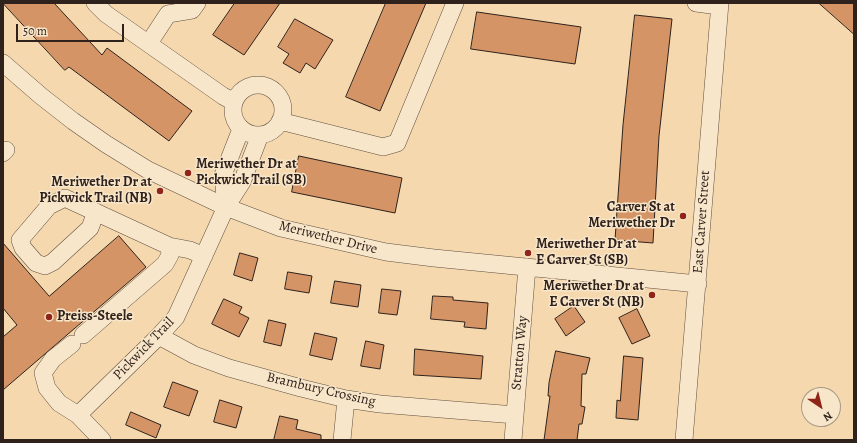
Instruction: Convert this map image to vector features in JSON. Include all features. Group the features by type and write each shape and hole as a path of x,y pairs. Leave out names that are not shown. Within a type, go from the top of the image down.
{"street":[{"path":"95,3 106,14 223,96 234,102"},
{"path":"149,43 167,8 192,10 197,3"},
{"path":"280,121 383,147 397,143 455,3"},
{"path":"696,3 719,4"},
{"name":"East Carver Street","path":"684,440 698,284 719,4"},
{"name":"Meriwether Drive","path":"3,63 73,121 106,144 148,170 226,207 281,228 386,252 698,284"},
{"path":"260,85 268,88 280,98 282,114 280,121 275,128 268,133 260,135 246,132 241,129 236,123 233,109 234,102 238,94 244,89 252,86 260,85"},
{"path":"226,207 223,175 241,129"},
{"name":"Pickwick Trail","path":"78,415 159,336 176,317 226,207 242,182 260,135"},
{"path":"96,212 169,246 190,250 204,256"},
{"path":"102,440 78,415 59,403 47,388 43,374 54,359 165,264 170,255 169,246"},
{"name":"Stratton Way","path":"513,440 526,267"},
{"name":"Brambury Crossing","path":"159,336 194,355 229,368 301,388 346,398 380,404 515,415"},
{"path":"342,440 346,398"}],"building":[{"path":"3,3 54,3 102,55 107,48 192,111 169,141 69,67 65,70"},
{"path":"235,3 280,3 244,55 213,35"},
{"path":"386,3 426,3 380,111 346,97"},
{"path":"819,3 854,3 854,34"},
{"path":"477,12 581,27 575,64 471,49"},
{"path":"635,15 672,19 659,136 653,243 615,240 623,125"},
{"path":"295,19 333,40 315,69 306,63 300,73 283,63 289,54 278,47"},
{"path":"299,156 402,178 395,213 292,192"},
{"name":"Preiss-Steele","path":"119,236 146,267 3,390 3,337 17,325 3,308 3,243 49,296"},
{"path":"240,253 258,258 252,281 234,275"},
{"path":"288,272 312,276 309,293 285,289"},
{"path":"335,281 361,285 358,307 331,303"},
{"path":"382,289 401,291 397,315 379,313"},
{"path":"433,296 453,297 453,300 488,303 486,329 464,327 465,322 431,319"},
{"path":"224,299 242,307 239,313 249,318 239,337 212,324"},
{"path":"574,306 585,322 566,336 555,319"},
{"path":"637,309 650,336 632,344 619,318"},
{"path":"269,320 286,324 281,346 264,342"},
{"path":"315,333 337,338 332,360 310,355"},
{"path":"366,341 384,345 380,369 361,366"},
{"path":"415,349 483,356 481,379 414,375"},
{"path":"556,351 590,358 586,374 582,374 581,406 585,407 582,424 579,424 577,440 544,440 550,396 548,396 549,383"},
{"path":"624,356 643,358 638,420 616,418 617,400 620,401"},
{"path":"173,382 198,391 189,416 164,407"},
{"path":"220,400 242,407 236,428 214,422"},
{"path":"131,412 161,425 156,438 126,425"},
{"path":"280,416 298,420 296,429 321,435 321,440 274,440"}],"place":[{"name":"Meriwether Dr at Pickwick Trail (SB)","path":"188,173"},
{"name":"Meriwether Dr at Pickwick Trail (NB)","path":"160,191"},
{"name":"Carver St at Meriwether Dr","path":"683,216"},
{"name":"Meriwether Dr at E Carver St (SB)","path":"528,253"},
{"name":"Meriwether Dr at E Carver St (NB)","path":"652,295"},
{"name":"Preiss-Steele","path":"49,317"}]}
